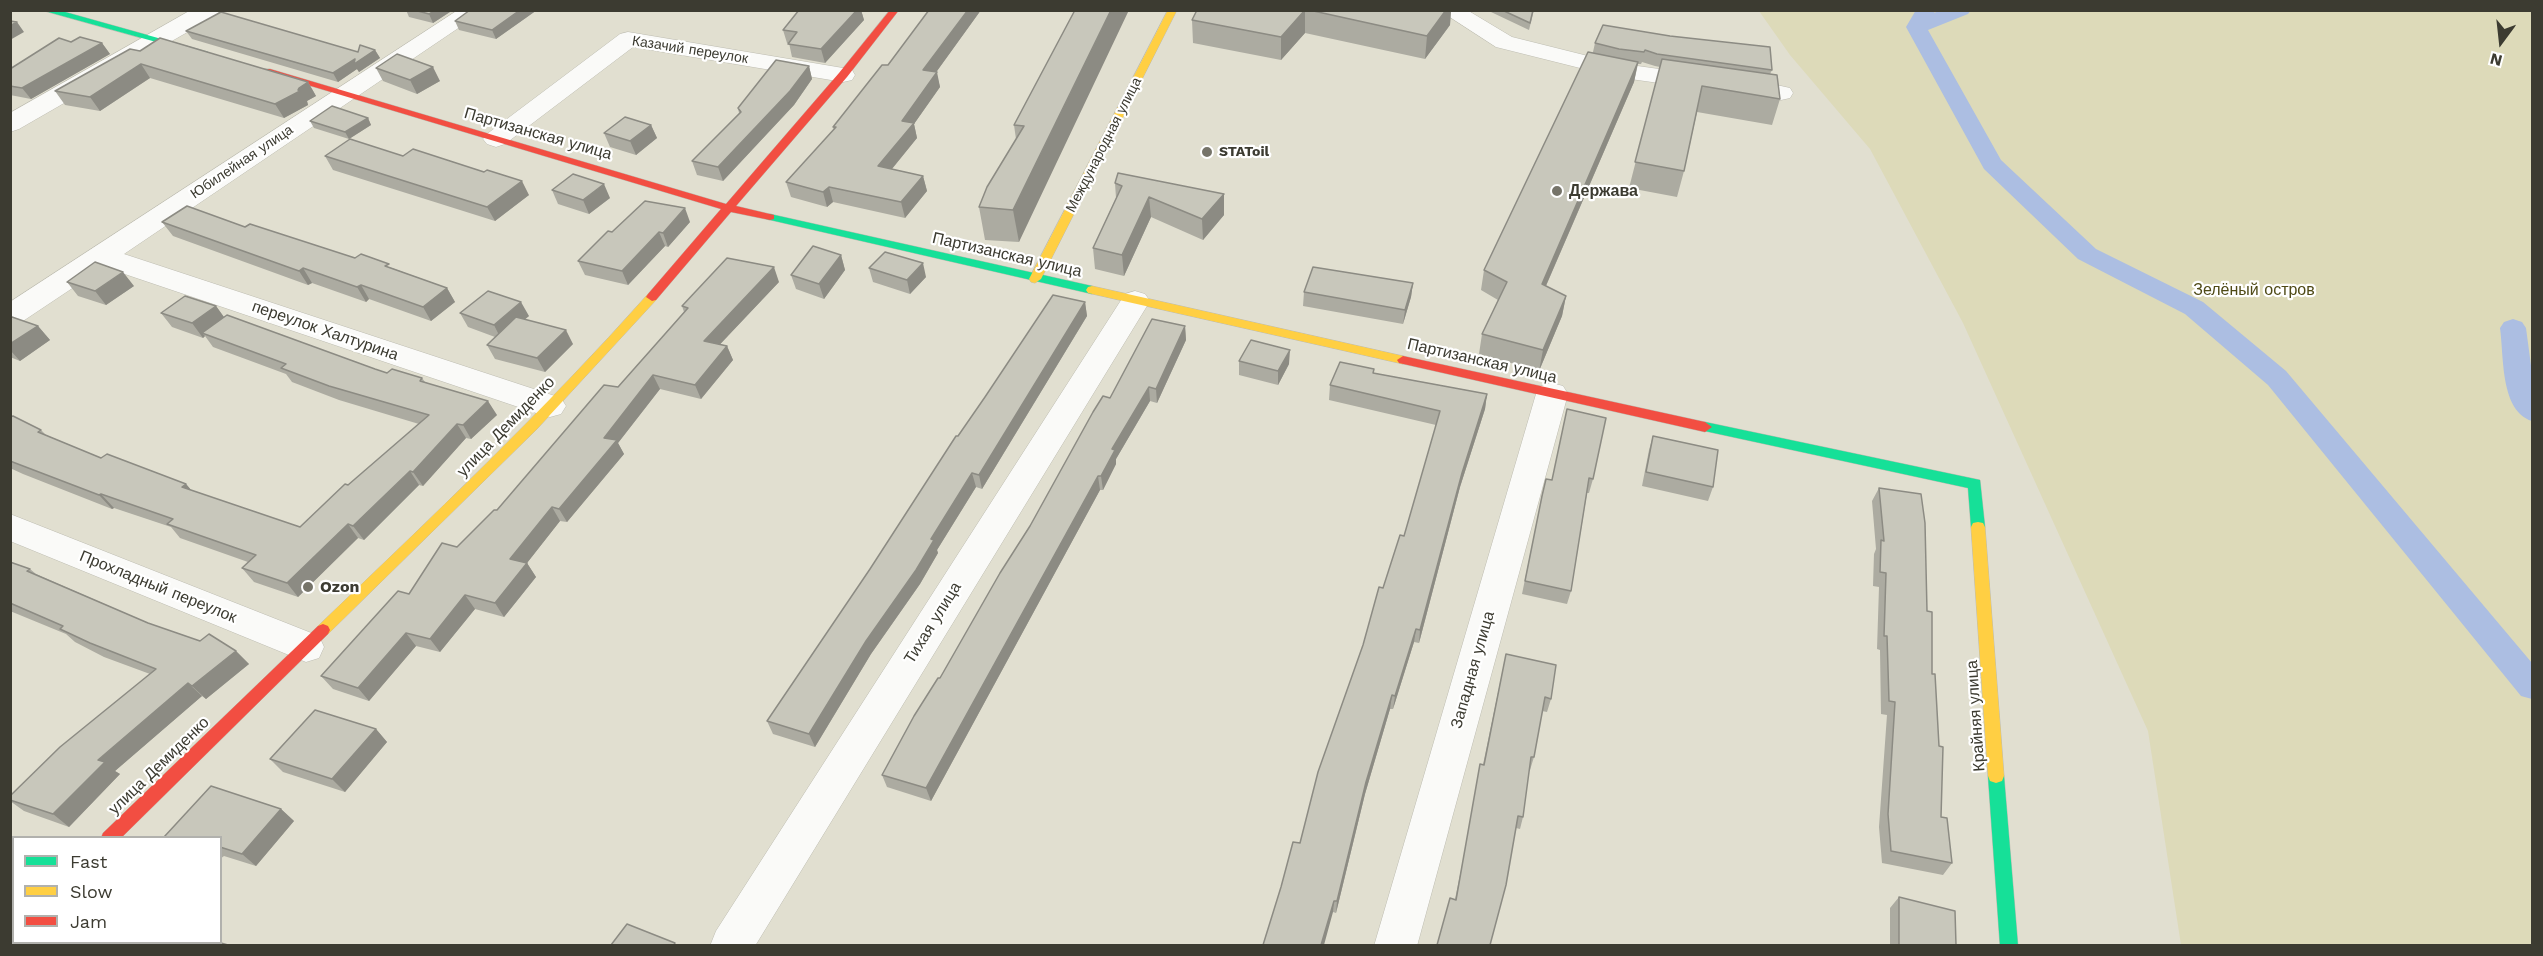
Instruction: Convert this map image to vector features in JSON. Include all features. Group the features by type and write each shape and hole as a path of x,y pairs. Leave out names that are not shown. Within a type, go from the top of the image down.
{"street":[{"path":"45,10 214,55"},
{"path":"10,124 209,10"},
{"name":"Юбилейная улица","path":"10,316 474,10"},
{"name":"улица Демиденко","path":"110,836 464,494 614,340 843,75 896,10"},
{"name":"Международная улица","path":"1035,279 1173,10"},
{"path":"1450,10 1504,42 1594,64 1781,93"},
{"name":"Казачий переулок","path":"496,139 628,39 843,75"},
{"name":"Партизанская улица","path":"258,68 729,208 1552,394 1975,484"},
{"name":"переулок Халтурина","path":"101,256 550,406"},
{"name":"Тихая улица","path":"731,945 1135,301"},
{"name":"Западная улица","path":"1395,945 1552,394"},
{"name":"Крайняя улица","path":"1975,484 2009,945"},
{"name":"Прохладный переулок","path":"10,527 306,646"}],"green space":[{"name":"Зелёный остров","path":"1759,11 2532,11 2532,945 2181,945 2148,731 1963,323 1870,149 1790,55"}],"building":[{"path":"414,10 435,10 429,14"},
{"path":"470,10 520,10 492,30 455,21"},
{"path":"799,10 857,10 821,49 788,44 797,32 783,30"},
{"path":"929,10 968,10 923,70 937,72 902,121 914,123 878,166 923,176 901,202 829,187 823,192 786,182 836,127 833,127 882,65 888,65"},
{"path":"1075,10 1111,10 1013,210 979,207 987,187 1024,126 1014,125"},
{"path":"1197,10 1305,10 1281,37 1192,20"},
{"path":"1309,10 1446,10 1427,36"},
{"path":"1502,10 1533,10 1530,23"},
{"path":"221,12 358,52 360,45 375,50 354,64 355,59 333,73 186,31"},
{"path":"1603,25 1670,36 1770,47 1772,70 1657,54 1645,50 1644,52 1619,49 1595,43"},
{"path":"80,37 102,43 22,88 10,86 10,69 59,38 71,42"},
{"path":"160,38 308,82 299,88 300,91 275,104 141,64 90,97 55,91 130,49 140,51"},
{"name":"Держава","path":"1588,52 1638,62 1542,284 1566,296 1543,350 1482,334 1507,282 1484,270"},
{"path":"397,54 433,67 410,80 376,68"},
{"path":"1662,59 1777,75 1780,99 1702,86 1684,171 1635,162"},
{"path":"776,60 809,66 790,91 718,167 692,161 741,112 738,108"},
{"path":"332,106 368,118 345,132 310,121"},
{"path":"625,117 651,125 630,141 604,133"},
{"path":"350,139 403,156 413,149 484,172 487,170 522,181 487,207 325,156"},
{"path":"1118,173 1224,194 1202,219 1149,197 1122,255 1093,248 1122,186 1115,183"},
{"path":"573,174 604,184 583,200 552,190"},
{"path":"645,201 685,208 663,233 659,232 622,271 578,261 608,231 612,232"},
{"path":"187,206 245,227 250,224 355,258 361,254 389,264 385,266 447,288 423,307 303,268 299,271 162,222"},
{"path":"813,246 841,255 819,284 791,275"},
{"path":"885,252 923,263 907,280 869,268"},
{"path":"727,258 774,267 704,341 727,346 695,385 653,375 604,438 617,440 559,509 552,507 510,559 527,563 495,603 465,595 430,639 406,633 358,688 321,676 398,591 409,594 442,543 457,547 494,510 497,510 604,385 618,387 688,308 682,306"},
{"path":"95,262 123,272 95,291 67,282"},
{"path":"1313,267 1413,283 1405,310 1304,292"},
{"path":"488,291 521,302 494,325 460,313"},
{"path":"1053,295 1085,302 979,475 972,473 931,539 934,540 916,570 866,641 809,734 767,721 870,569 956,436"},
{"path":"185,296 216,306 192,323 161,313"},
{"path":"227,315 387,373 392,369 422,378 420,381 488,401 463,425 457,424 413,472 410,471 353,526 348,524 287,583 242,568 256,555 167,524 173,519 99,495 10,461 10,417 13,416 41,430 38,432 101,458 107,454 186,484 182,487 300,527 345,484 348,485 429,415 329,386 281,368 286,364 202,333"},
{"path":"516,317 566,330 537,358 487,345"},
{"path":"10,318 38,326 10,344"},
{"path":"1152,319 1185,326 1156,389 1149,387 1112,449 1115,450 1101,476 1098,476 926,788 882,775 914,716 940,678 1000,573 1030,526 1093,412 1103,396 1110,398"},
{"path":"1251,340 1290,350 1278,371 1239,361"},
{"path":"1340,362 1374,369 1373,373 1487,394 1462,473 1420,630 1416,629 1395,696 1392,695 1366,782 1337,901 1334,901 1321,945 1263,945 1293,842 1300,843 1318,772 1363,645 1379,587 1383,588 1400,535 1404,536 1440,411 1330,385"},
{"path":"1567,409 1606,418 1593,479 1589,478 1571,591 1525,581 1546,479 1552,480"},
{"path":"1653,436 1718,450 1713,487 1646,472"},
{"path":"1879,488 1921,494 1925,523 1927,611 1932,612 1932,674 1935,674 1939,746 1943,747 1941,817 1947,818 1952,863 1891,851 1888,814 1895,702 1889,701 1887,636 1884,636 1886,573 1880,572 1881,540 1884,541"},
{"path":"10,562 148,623 200,641 209,634 236,651 192,686 188,683 98,760 105,762 53,814 10,800 10,796 60,747 156,669 90,643 60,629 63,626 10,603"},
{"path":"1506,654 1556,665 1551,699 1545,697 1534,757 1531,757 1523,817 1518,816 1506,885 1490,945 1437,945 1450,898 1456,900 1480,764 1484,765"},
{"path":"315,710 376,729 332,779 270,759"},
{"path":"211,786 281,809 242,854 222,848 222,836 165,836"},
{"path":"1899,897 1955,911 1956,945 1899,945"},
{"path":"627,924 675,943 674,945 611,945"},
{"path":"65,944 116,944 115,945"}],"waterway":[{"path":"1916,27 1926,10"},
{"path":"1916,27 1961,10"},
{"path":"1916,27 1992,164 2087,254 2194,308 2277,378 2532,686"},
{"path":"2513,328 2523,400 2532,411"}],"traffic: fast":[{"path":"45,10 203,52"},
{"path":"770,217 1092,290"},
{"path":"1705,427 1975,484 1978,527"},
{"path":"1996,776 2009,946"}],"traffic: slow":[{"path":"1035,279 1173,10"},
{"path":"1092,290 1403,360"},
{"path":"323,630 533,426 652,297"},
{"path":"1978,527 1996,776"}],"traffic: jam":[{"path":"652,297 843,75 895,10"},
{"path":"266,71 729,208 770,217"},
{"path":"1403,360 1705,427"},
{"path":"111,836 323,630"}],"place":[{"name":"STAToil","path":"1207,152"},
{"name":"Держава","path":"1557,191"},
{"name":"Ozon","path":"308,587"}]}
